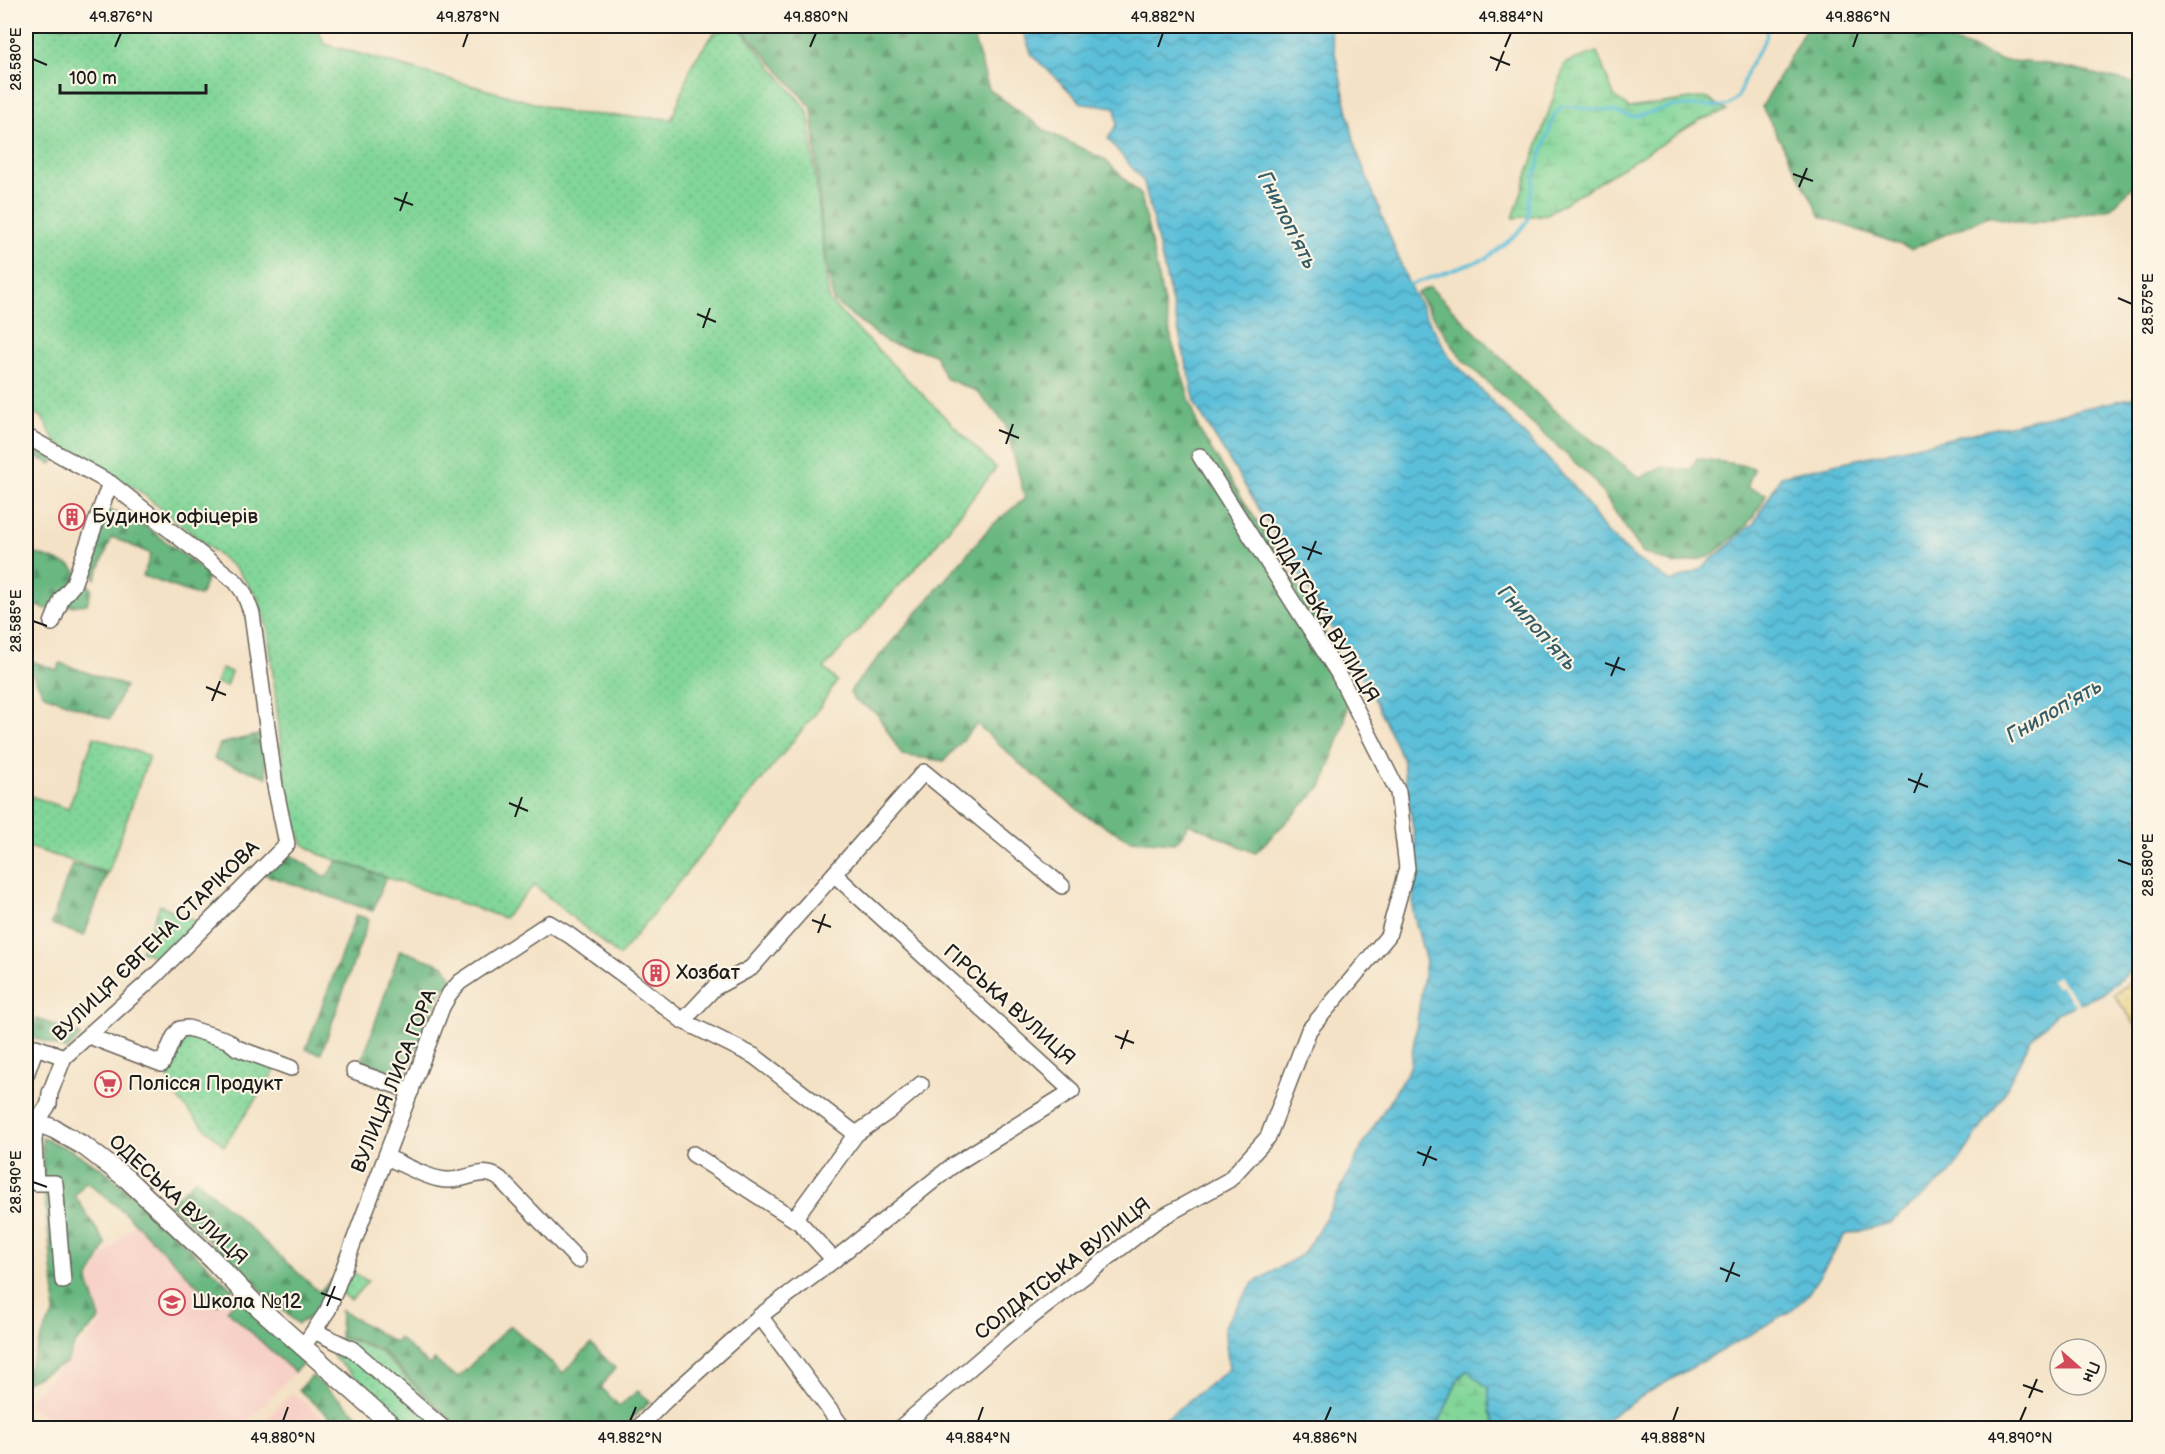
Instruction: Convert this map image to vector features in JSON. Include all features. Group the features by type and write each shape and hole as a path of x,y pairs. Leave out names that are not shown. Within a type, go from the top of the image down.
{"main road":[{"name":"ОДЕСЬКА ВУЛИЦЯ","path":"31,1120 84,1146 121,1173 212,1259 256,1305 395,1428"}],"street":[{"name":"ВУЛИЦЯ ЄВГЕНА СТАРІКОВА","path":"26,436 110,483 236,582 244,593 252,614 275,786 287,844 163,968 64,1056 50,1093 49,1104 31,1120"},
{"name":"СОЛДАТСЬКА ВУЛИЦЯ","path":"900,1428 1013,1331 1156,1220 1229,1180 1268,1137 1309,1030 1388,936 1407,868 1398,792 1338,673 1200,456"},
{"path":"52,623 62,598 73,585 110,483"},
{"path":"856,1134 754,1056 683,1021 714,988 751,968 924,772 1062,886"},
{"name":"ГІРСЬКА ВУЛИЦЯ","path":"638,1428 760,1316 952,1166 1072,1091 835,875"},
{"name":"ВУЛИЦЯ ЛИСА ГОРА","path":"303,1347 328,1310 442,1007 460,982 549,923 569,935 683,1021"},
{"path":"88,1036 162,1064 174,1037 180,1029 188,1028 227,1040 237,1048 291,1068"},
{"path":"26,1075 36,1047 64,1056"},
{"path":"354,1071 411,1091"},
{"path":"794,1219 856,1134 888,1112 921,1084"},
{"path":"31,1120 36,1183 55,1183 63,1281"},
{"path":"693,1154 794,1219 834,1260"},
{"path":"386,1157 448,1181 472,1175 493,1174 578,1260"},
{"path":"760,1316 843,1428"},
{"path":"314,1331 352,1349 443,1428"}],"shaded area":[{"path":"2101,26 2139,26 2139,39"},
{"name":"Школа №12","path":"147,1209 307,1360 241,1428 58,1428 27,1402 102,1323 90,1281 102,1258"},
{"path":"292,1392 297,1396 333,1428 259,1428"}],"green space":[{"path":"26,26 316,26 325,44 569,113 672,119 692,64 714,33 738,26 808,111 829,301 996,468 931,551 824,668 837,681 815,714 619,956 534,885 504,918 319,854 303,844 288,809 268,630 258,598 237,570 138,490 56,443 42,417 26,410"},
{"path":"750,26 970,26 989,89 1046,131 1104,159 1141,195 1172,342 1199,430 1307,601 1352,681 1345,720 1323,785 1255,853 1188,823 1184,833 1175,843 1130,840 1085,815 1020,764 977,724 944,761 902,755 877,714 854,699 850,693 991,526 1025,498 1005,423 976,391 945,378 935,354 888,343 833,301 822,233 812,108 745,32"},
{"path":"1807,26 1895,26 1967,46 2000,60 2049,64 2139,84 2139,181 2111,208 2028,224 1988,216 1912,249 1821,217 1762,107"},
{"path":"1597,52 1614,96 1629,108 1705,97 1727,111 1700,120 1547,214 1513,218 1565,63"},
{"path":"1430,287 1550,407 1640,478 1661,467 1690,470 1697,458 1754,469 1747,487 1766,494 1744,529 1709,557 1675,565 1642,552 1593,479 1462,359 1417,293"},
{"path":"26,443 54,459 52,464 26,453"},
{"path":"106,508 138,525 140,522 209,574 200,596 143,576 151,554 112,537 95,579 90,561 91,552 95,534"},
{"path":"26,550 71,566 92,589 87,604 45,609 26,602"},
{"path":"26,659 57,670 60,663 125,686 110,719 44,695"},
{"path":"221,669 231,672 226,686 216,683"},
{"path":"262,734 267,777 214,759 220,744"},
{"path":"94,737 149,756 108,873 26,846 26,813 31,796 68,809"},
{"path":"287,853 326,877 338,861 386,877 373,911 263,874"},
{"path":"72,864 107,874 84,936 51,924"},
{"path":"160,905 196,921 198,925 160,958 141,951"},
{"path":"356,915 369,919 321,1054 306,1049"},
{"path":"400,950 445,966 453,980 441,992 405,1075 362,1061"},
{"path":"37,1019 81,1035 67,1050 30,1036"},
{"path":"194,1035 220,1042 229,1052 276,1069 224,1146 188,1110 175,1095 169,1083 170,1063 178,1044 183,1039"},
{"path":"42,1138 71,1150 106,1171 233,1289 217,1305 125,1213 86,1181 75,1196 106,1244 88,1281 100,1319 75,1344 66,1363 26,1382 26,1374 54,1314 55,1295 43,1181"},
{"path":"196,1179 319,1292 332,1279 323,1309 298,1324 169,1204"},
{"path":"351,1272 368,1281 351,1300 341,1293"},
{"path":"240,1296 307,1360 294,1372 227,1310"},
{"path":"341,1310 395,1343 399,1338 429,1365 435,1360 448,1372 459,1377 510,1325 563,1373 591,1344 615,1368 601,1387 619,1406 638,1391 650,1401 623,1428 459,1428 380,1349 340,1335"},
{"path":"340,1337 379,1351 457,1428 412,1428 334,1358 334,1353 340,1349"},
{"path":"1467,1370 1488,1388 1497,1428 1437,1428 1457,1381"},
{"path":"312,1376 373,1428 343,1428 299,1390"}],"sand":[{"path":"2139,975 2139,1030 2114,995"}],"water":[{"name":"Гнилоп'ять","path":"1021,26 1329,26 1356,149 1409,285 1450,358 1574,486 1606,531 1636,559 1671,582 1699,570 1754,523 1781,476 2139,396 2139,965 2102,994 2057,1013 2031,1039 2002,1097 1950,1174 1890,1223 1845,1235 1806,1297 1789,1312 1649,1392 1600,1423 1583,1428 1497,1428 1490,1412 1488,1388 1467,1370 1457,1381 1437,1428 1160,1428 1163,1421 1229,1369 1224,1326 1253,1283 1303,1254 1328,1214 1363,1144 1410,1068 1426,962 1413,912 1415,841 1402,758 1370,690 1196,406 1144,182 1108,139 1117,124 1115,107 1083,104 1032,55"}],"pier":[{"path":"2057,976 2080,1004 2077,1007 2060,986 2057,988 2050,981"}],"waterway":[{"path":"1409,285 1487,258 1518,233 1528,220 1529,200 1536,171 1554,116 1562,106 1613,111 1632,117 1675,106 1728,106 1738,97 1748,69 1767,36 1765,26"}],"place":[{"name":"Будинок офіцерів","path":"72,517"},
{"name":"Хозбат","path":"656,973"},
{"name":"Полісся Продукт","path":"108,1084"},
{"name":"Школа №12","path":"172,1302"}]}
